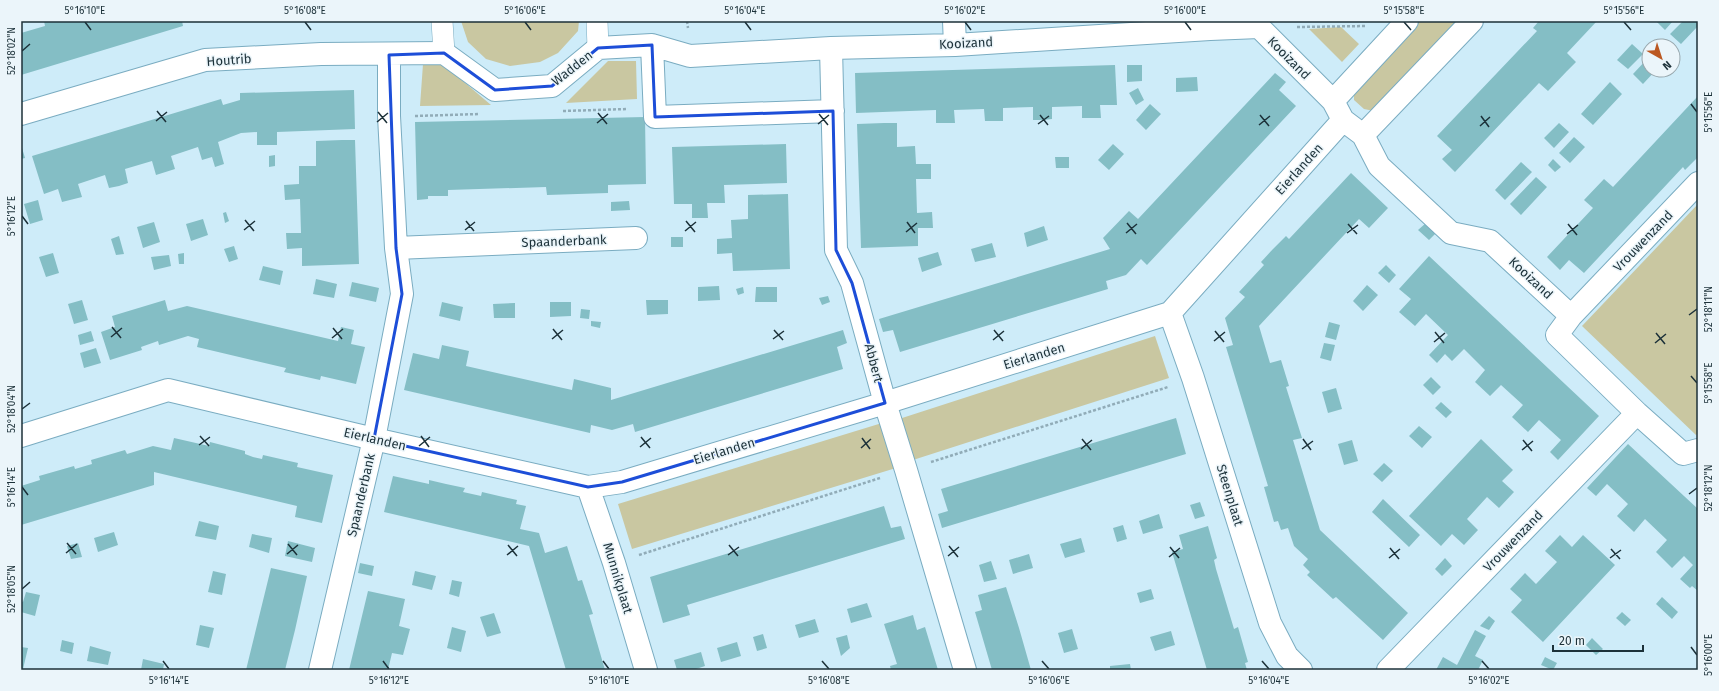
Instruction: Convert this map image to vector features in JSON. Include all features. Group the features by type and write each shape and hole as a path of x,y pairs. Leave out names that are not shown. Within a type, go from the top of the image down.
{"street":[{"path":"442,21 444,54"},
{"name":"Wadden","path":"444,54 495,90 552,86 598,48 598,21"},
{"path":"954,21 955,45"},
{"path":"1364,135 1472,21"},
{"path":"1333,101 1405,23"},
{"name":"Kooizand","path":"598,48 652,45 690,56 831,48 955,45 1210,28 1259,27 1333,101 1343,120 1364,135 1379,166 1451,233 1490,241 1571,316"},
{"path":"652,45 655,117 834,111"},
{"name":"Abbert","path":"831,48 834,111 836,250 852,283 884,403 906,470 965,670"},
{"name":"Houtrib","path":"21,114 205,60 321,54 444,54"},
{"name":"Spaanderbank","path":"320,670 374,439 402,294 396,248 389,116 389,55"},
{"name":"Eierlanden","path":"21,436 168,390 374,439 588,487 622,482 884,403 1170,313 1343,120"},
{"name":"Vrouwenzand","path":"1571,316 1698,184"},
{"name":"Spaanderbank","path":"396,248 636,238"},
{"name":"Steenplaat","path":"1170,313 1193,378 1270,623 1287,656 1301,670"},
{"path":"1571,316 1557,335 1637,413 1683,454 1698,450"},
{"name":"Vrouwenzand","path":"1388,670 1637,413"},
{"name":"Munnikplaat","path":"588,487 614,564 646,670"}],"path":[{"path":"1259,27 1405,23"}],"highlighted area":[{"path":"652,45 655,117 833,111 836,250 852,283 885,403 622,482 588,487 374,439 402,294 396,248 389,55 444,53 495,90 552,86 598,48"}],"shaded area":[{"path":"461,21 579,21 578,31 558,53 540,62 510,66 486,59 468,42"},
{"path":"1418,21 1464,21 1374,111 1364,109 1354,100 1354,91 1358,84"},
{"path":"1341,27 1359,44 1342,62 1309,29"},
{"path":"608,61 636,61 637,99 566,103"},
{"path":"423,64 443,64 491,105 420,106"},
{"path":"1698,204 1698,433 1696,435 1582,326"},
{"path":"1155,336 1169,378 913,460 899,419"},
{"path":"882,423 896,468 632,549 618,504"}],"building":[{"path":"44,21 182,21 183,26 21,75 21,33 45,26"},
{"path":"1539,21 1597,21 1567,53 1576,62 1548,91 1539,83 1455,172 1442,159 1452,150 1437,136 1537,31 1533,28"},
{"path":"1656,21 1673,21 1665,30"},
{"path":"1683,21 1698,21 1698,26 1681,44 1681,38 1674,38 1670,34"},
{"path":"1632,44 1641,52 1641,56 1628,69 1617,60"},
{"path":"1115,65 1117,105 1100,105 1101,118 1082,118 1082,106 1052,107 1052,119 1043,120 1033,120 1033,107 1003,108 1003,121 985,121 984,109 954,110 955,123 936,123 936,110 856,113 855,73"},
{"path":"1127,65 1142,65 1142,81 1127,82"},
{"path":"1641,65 1641,78 1649,78 1643,84 1633,74"},
{"path":"1275,73 1286,82 1279,90 1296,106 1147,265 1141,259 1126,275 1106,281 1108,289 900,352 893,330 883,332 879,319 1110,249 1103,238 1129,211 1138,219"},
{"path":"1197,77 1198,91 1176,92 1176,78"},
{"path":"1610,82 1622,94 1593,125 1581,114"},
{"path":"1138,88 1144,100 1136,105 1129,93"},
{"path":"354,90 355,129 277,132 277,145 257,145 257,132 241,133 218,142 224,164 215,167 212,157 202,160 198,147 171,156 175,169 156,175 152,161 125,169 128,183 109,188 105,175 78,184 82,197 62,202 58,189 44,194 32,156 221,99 223,105 240,100 240,93"},
{"path":"1698,96 1698,157 1685,170 1683,167 1584,273 1569,260 1560,270 1547,257 1593,208 1584,200 1604,179 1613,187"},
{"path":"1150,104 1161,114 1146,130 1136,120"},
{"path":"645,117 646,184 608,185 608,193 547,195 546,187 448,190 448,196 428,196 428,199 417,200 415,122"},
{"path":"897,123 897,147 915,146 916,164 931,164 931,179 916,179 917,213 932,212 933,228 918,228 918,246 861,248 857,124"},
{"path":"1559,123 1569,132 1554,148 1544,138"},
{"path":"1574,137 1585,147 1570,163 1559,153"},
{"path":"355,140 359,264 302,266 302,248 287,249 286,233 301,233 300,199 285,200 284,185 299,184 299,166 316,166 316,141"},
{"path":"786,144 787,183 724,185 725,203 707,203 708,218 692,218 692,204 674,204 672,147"},
{"path":"1113,144 1124,154 1109,170 1098,160"},
{"path":"21,148 25,158 21,159"},
{"path":"275,155 275,166 269,167 269,156"},
{"path":"1055,157 1069,157 1069,168 1056,168"},
{"path":"1553,159 1561,167 1555,172 1548,165"},
{"path":"1521,162 1532,172 1505,200 1495,190"},
{"path":"1351,173 1388,208 1369,228 1359,219 1259,326 1270,363 1281,360 1289,386 1286,387 1302,438 1293,440 1320,530 1408,613 1383,640 1336,597 1333,599 1307,575 1310,572 1303,565 1308,559 1294,546 1288,528 1281,530 1278,521 1274,522 1264,487 1268,486 1226,347 1233,345 1225,318 1245,297 1239,292 1264,265 1261,262 1273,249 1286,236 1289,239"},
{"path":"1536,177 1547,187 1521,215 1510,204"},
{"path":"788,194 790,269 733,271 732,253 717,254 717,239 732,238 731,220 748,219 748,195"},
{"path":"38,200 43,220 30,224 24,204"},
{"path":"629,201 630,210 611,211 611,202"},
{"path":"226,212 229,221 225,223 223,213"},
{"path":"203,219 208,235 191,241 186,224"},
{"path":"154,222 160,242 143,248 137,227"},
{"path":"1426,223 1436,233 1429,240 1418,230"},
{"path":"1044,226 1048,240 1027,247 1024,233"},
{"path":"119,236 124,254 116,255 111,239"},
{"path":"671,237 683,237 683,247 671,247"},
{"path":"992,243 996,257 975,262 971,249"},
{"path":"234,246 238,259 229,262 224,249"},
{"path":"938,252 942,265 922,272 918,258"},
{"path":"53,253 59,273 46,277 39,257"},
{"path":"184,253 184,264 179,264 178,254"},
{"path":"169,255 171,266 154,270 151,257"},
{"path":"1429,256 1599,416 1558,460 1550,452 1561,440 1539,420 1528,432 1512,417 1523,405 1501,385 1490,396 1475,382 1485,370 1464,349 1452,361 1445,354 1437,363 1429,355 1448,335 1426,314 1415,326 1399,312 1411,299 1399,289"},
{"path":"1386,265 1396,275 1389,283 1378,273"},
{"path":"263,266 283,271 280,285 259,280"},
{"path":"316,279 337,284 334,298 313,294"},
{"path":"352,282 379,288 376,302 349,296"},
{"path":"1367,285 1378,295 1363,311 1353,301"},
{"path":"719,286 720,300 698,301 698,287"},
{"path":"743,287 744,293 738,295 736,289"},
{"path":"756,287 777,287 777,302 755,302"},
{"path":"828,296 830,302 822,305 819,298"},
{"path":"82,300 88,320 74,324 68,304"},
{"path":"165,300 168,311 187,306 338,341 341,327 354,330 351,344 365,347 356,384 321,376 320,380 284,372 286,368 197,347 199,339 188,336 159,345 158,341 141,347 142,350 110,360 101,332 115,327 112,316"},
{"path":"646,300 668,300 668,314 647,315"},
{"path":"442,302 463,307 460,321 439,316"},
{"path":"550,302 571,302 571,316 550,317"},
{"path":"515,303 515,318 494,318 493,304"},
{"path":"581,309 590,310 589,319 580,318"},
{"path":"591,321 601,322 600,328 591,326"},
{"path":"1329,322 1340,325 1336,340 1325,337"},
{"path":"843,330 847,343 837,347 843,369 635,432 633,424 612,430 591,425 590,433 404,390 413,353 439,359 442,345 469,351 466,366 572,390 574,379 611,388 611,400"},
{"path":"91,331 94,341 80,345 78,335"},
{"path":"1324,343 1335,345 1331,361 1320,358"},
{"path":"96,348 101,363 84,368 80,353"},
{"path":"1431,377 1441,387 1433,395 1423,385"},
{"path":"1336,388 1342,409 1328,413 1322,392"},
{"path":"1441,402 1452,412 1446,418 1435,408"},
{"path":"1176,418 1186,454 942,528 938,514 948,511 941,489"},
{"path":"1419,426 1432,437 1422,448 1409,436"},
{"path":"174,438 209,446 210,442 245,451 245,454 253,457 262,459 263,455 298,463 297,467 333,475 322,523 295,517 297,506 154,472 154,485 21,525 21,486 40,480 39,476 74,466 75,469 92,464 91,460 125,450 127,454 153,446 171,450"},
{"path":"1481,439 1513,470 1502,481 1514,492 1499,508 1487,497 1467,519 1478,530 1464,545 1452,534 1441,546 1409,516"},
{"path":"1352,440 1358,461 1344,465 1338,444"},
{"path":"1628,444 1698,509 1698,591 1692,586 1690,588 1680,579 1693,565 1684,556 1672,568 1656,552 1667,540 1645,519 1634,532 1617,516 1628,504 1607,484 1596,496 1587,488"},
{"path":"1384,463 1393,471 1382,482 1373,474"},
{"path":"393,476 429,484 429,480 465,488 463,492 481,496 482,492 517,500 516,504 526,506 520,529 539,533 545,553 567,546 578,581 582,580 593,614 589,615 605,670 566,670 529,546 384,512"},
{"path":"1383,499 1420,535 1409,547 1372,512"},
{"path":"1200,502 1205,516 1195,519 1190,505"},
{"path":"884,506 891,528 901,526 905,539 687,605 690,615 663,623 650,577"},
{"path":"1159,514 1163,528 1143,534 1139,521"},
{"path":"199,521 219,526 216,540 195,536"},
{"path":"1123,525 1127,539 1117,542 1113,528"},
{"path":"1208,526 1217,558 1214,560 1216,569 1234,629 1238,627 1248,662 1245,663 1247,670 1207,670 1172,552 1183,549 1179,535"},
{"path":"114,532 118,545 98,552 94,538"},
{"path":"252,534 272,538 269,553 249,547"},
{"path":"1560,535 1572,547 1583,535 1615,565 1543,642 1511,612 1522,600 1510,589 1525,573 1536,584 1557,562 1545,551"},
{"path":"1081,538 1085,552 1065,558 1060,544"},
{"path":"288,541 315,548 312,562 285,556"},
{"path":"78,543 82,557 71,559 67,546"},
{"path":"1029,554 1033,568 1013,574 1009,560"},
{"path":"1445,558 1452,566 1442,576 1435,569"},
{"path":"991,561 997,579 984,582 979,565"},
{"path":"360,563 374,566 372,576 358,573"},
{"path":"271,568 307,576 295,630 285,670 246,670"},
{"path":"213,571 226,574 222,595 208,592"},
{"path":"415,571 436,576 432,590 412,585"},
{"path":"452,580 462,582 459,597 449,594"},
{"path":"1006,587 1031,670 992,670 975,612 982,610 978,595"},
{"path":"1151,589 1154,599 1140,603 1137,593"},
{"path":"368,591 405,599 399,626 410,629 403,655 392,653 388,670 349,670"},
{"path":"26,592 40,595 35,616 21,612 21,601 23,602"},
{"path":"1662,597 1678,612 1672,619 1656,604"},
{"path":"867,603 872,617 851,623 847,609"},
{"path":"1622,612 1631,620 1625,626 1616,618"},
{"path":"494,613 501,633 487,637 480,617"},
{"path":"913,615 917,630 925,627 938,670 891,670 890,666 897,664 884,624"},
{"path":"1489,616 1495,621 1489,630 1480,626"},
{"path":"815,619 819,632 799,638 795,625"},
{"path":"200,625 214,628 209,648 196,645"},
{"path":"452,627 466,631 461,652 447,648"},
{"path":"1072,629 1078,649 1064,653 1058,633"},
{"path":"1475,630 1486,636 1475,656 1483,660 1478,670 1436,670 1443,657 1457,665"},
{"path":"1171,631 1175,645 1155,651 1150,637"},
{"path":"763,634 767,648 757,651 753,637"},
{"path":"847,635 850,648 841,656 836,638"},
{"path":"1592,638 1603,649 1596,655 1586,645"},
{"path":"62,640 74,643 72,654 60,651"},
{"path":"737,642 741,656 721,662 717,648"},
{"path":"90,646 111,652 108,665 87,661"},
{"path":"21,647 28,648 23,669 21,668"},
{"path":"701,652 705,666 693,670 677,670 674,660"},
{"path":"1545,657 1557,663 1553,670 1541,665"},
{"path":"143,659 164,664 163,670 141,670"},
{"path":"1130,664 1131,670 1110,670 1110,666"}]}
